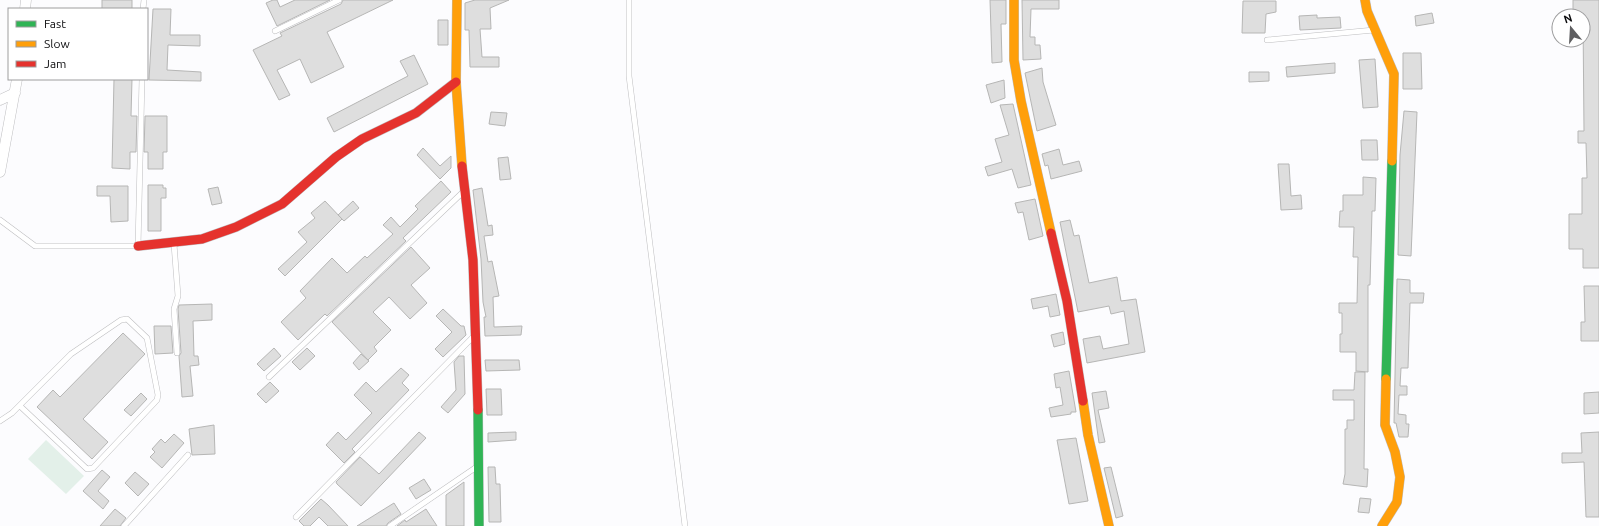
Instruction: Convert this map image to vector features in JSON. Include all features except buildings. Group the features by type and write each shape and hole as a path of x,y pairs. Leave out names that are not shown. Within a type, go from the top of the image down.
{"street":[{"path":"457,0 456,82 464,190 473,260 480,464 479,526"},
{"path":"1014,0 1014,60 1020,94 1067,301 1088,435 1110,526"},
{"path":"1366,0 1367,10 1394,74 1385,425 1394,448 1399,471 1400,493 1396,508 1382,526"},
{"path":"0,172 17,80"},
{"path":"138,246 202,239 236,227 282,204 336,156 362,139 416,113 456,82"},
{"path":"0,100 15,93"}],"lane":[{"path":"275,32 339,0"},
{"path":"629,0 629,76 685,526"},
{"path":"1267,40 1375,30"},
{"path":"0,220 35,246 138,246 142,80"},
{"path":"269,377 464,190"},
{"path":"174,243 178,296 174,309 177,353"},
{"path":"0,421 6,419 20,406 71,354 121,320 127,319 147,338 158,395 157,400 92,468 87,468 20,406"},
{"path":"296,517 476,333"},
{"path":"124,526 188,455"},
{"path":"390,526 480,464"}],"shaded area":[{"path":"46,440 84,476 66,494 28,459"}],"traffic: fast":[{"path":"1386,379 1392,161"},
{"path":"478,410 479,526"}],"traffic: slow":[{"path":"457,0 456,82 462,166"},
{"path":"1014,0 1014,60 1021,101 1051,233"},
{"path":"1365,0 1367,11 1394,74 1392,161"},
{"path":"1382,526 1397,502 1400,477 1395,452 1385,425 1386,379"},
{"path":"1083,401 1088,435 1109,526"}],"traffic: jam":[{"path":"138,246 202,239 236,227 282,204 336,157 362,139 416,113 456,82"},
{"path":"462,166 473,260 478,410"},
{"path":"1051,233 1067,301 1083,401"}]}
